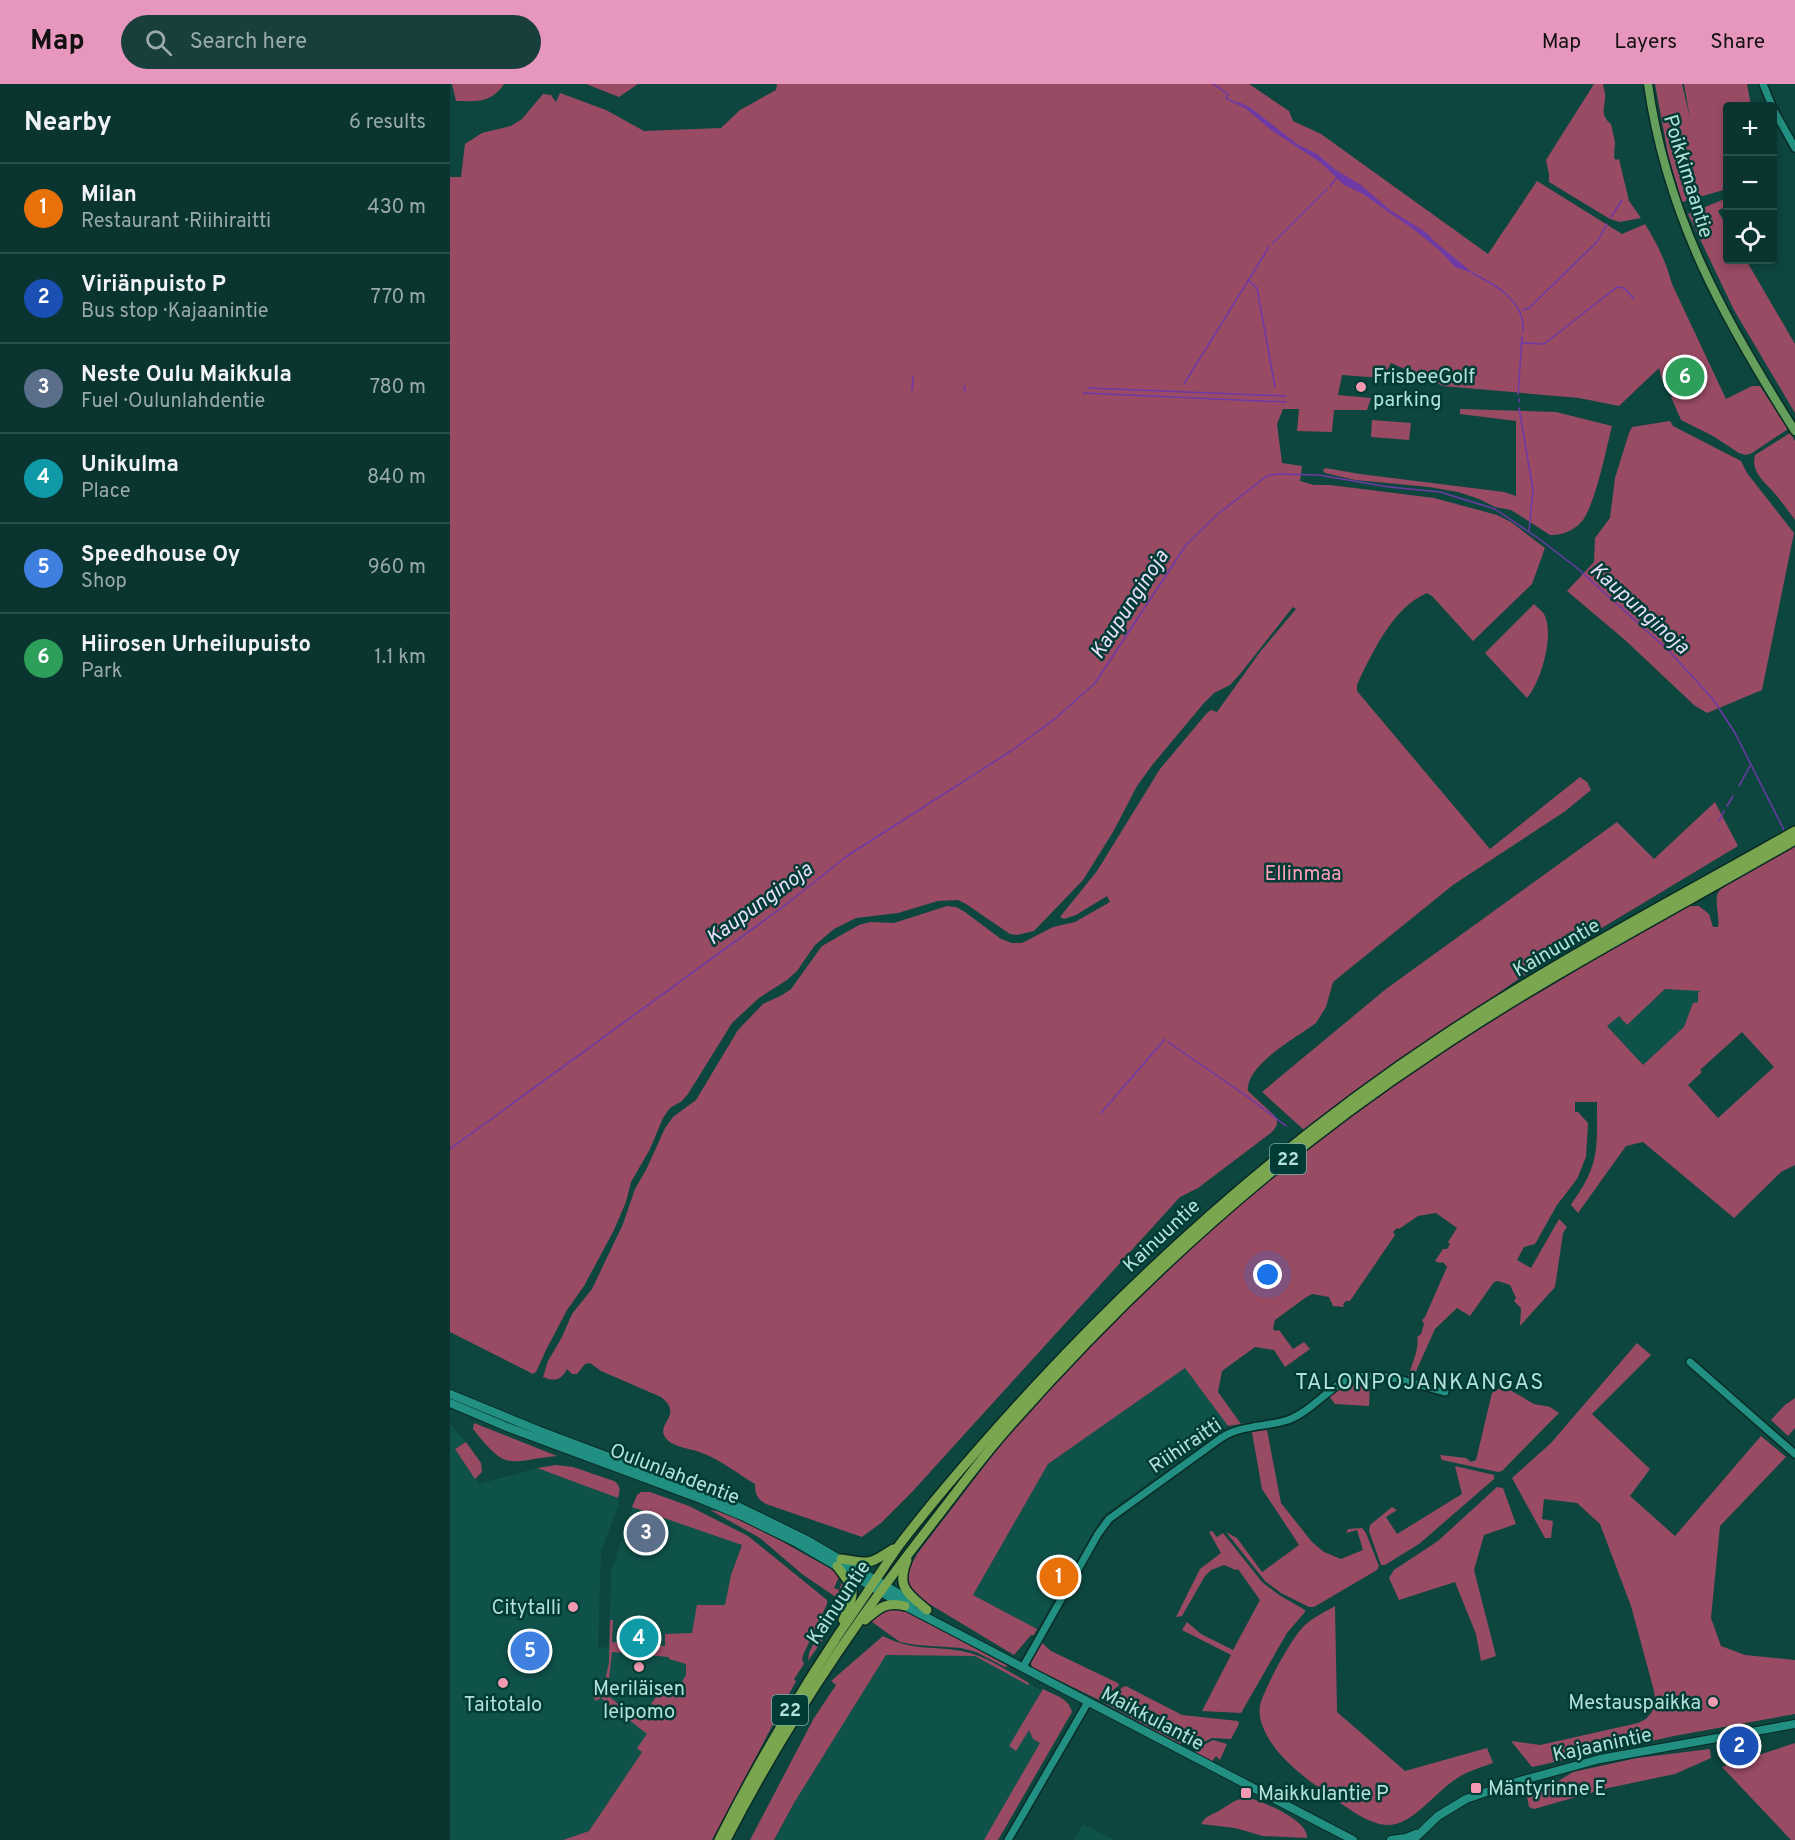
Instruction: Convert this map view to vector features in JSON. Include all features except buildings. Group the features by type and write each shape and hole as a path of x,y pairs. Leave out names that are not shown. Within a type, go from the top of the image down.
{"highway":[{"name":"Kainuuntie","path":"718,1840 799,1692 832,1642 912,1549 1008,1428 1103,1325 1167,1263 1274,1170 1394,1079 1514,1000 1783,842 1795,831"},
{"name":"Kainuuntie","path":"726,1840 765,1768 853,1632 900,1544 964,1464 1097,1320 1171,1249 1278,1157 1360,1094 1443,1036 1577,954 1783,842 1795,840"},
{"path":"839,1562 861,1563 879,1560 900,1544"},
{"path":"912,1549 903,1570 903,1585 908,1593 927,1610"},
{"path":"832,1642 853,1593 839,1562"},
{"path":"853,1632 872,1613 887,1604 905,1606"}],"main road":[{"name":"Poikkimaantie","path":"1648,84 1662,156 1696,255 1746,351 1795,431"},
{"name":"Oulunlahdentie","path":"450,1394 540,1431 729,1502 805,1539 878,1586"},
{"name":"Oulunlahdentie","path":"450,1403 548,1443 711,1503 839,1562"},
{"name":"Maikkulantie","path":"878,1586 927,1610 942,1624"},
{"name":"Maikkulantie","path":"878,1586 905,1606 1353,1840"},
{"name":"Kajaanintie","path":"1413,1840 1438,1816 1466,1798 1516,1782 1600,1759 1795,1724"},
{"name":"Kajaanintie","path":"1395,1840 1417,1834 1427,1827"}],"street":[{"path":"1763,84 1770,102"},
{"path":"1777,116 1795,147"},
{"path":"1690,1362 1795,1454"},
{"name":"Riihiraitti","path":"1023,1667 1098,1534 1109,1519 1221,1438 1237,1431 1291,1419 1339,1384 1358,1376 1373,1374 1445,1392"},
{"path":"1008,1840 1088,1702"}],"shaded area":[{"path":"1239,102 1251,108 1297,144 1317,154 1336,170 1361,185 1390,210 1427,233 1473,273 1455,267 1417,232 1363,194 1344,185 1320,162 1271,130 1245,108 1234,103"},
{"path":"1682,974 1702,977 1692,1047 1651,1074 1607,1026 1619,1015 1627,1024"},
{"path":"1185,1367 1228,1426 1103,1515 1037,1629 973,1595 1048,1464"},
{"path":"450,1424 466,1442 455,1449 479,1484 537,1468 618,1498 619,1504 601,1551 598,1648 609,1647 611,1573 632,1507 742,1544 731,1575 725,1605 697,1605 690,1680 589,1831 563,1840 450,1840"},
{"path":"886,1655 975,1656 1063,1701 998,1840 775,1840 794,1803"},
{"path":"1083,1824 1114,1840 1073,1840"}],"green space":[{"path":"452,84 504,84 494,95 483,100 456,101"},
{"path":"586,84 638,84 619,97"},
{"name":"Ellinmaa","path":"777,84 1249,84 1289,111 1293,121 1321,134 1488,254 1537,181 1622,234 1645,224 1661,253 1672,284 1726,399 1752,386 1760,386 1788,429 1752,453 1746,455 1739,453 1713,436 1681,420 1671,397 1696,387 1683,392 1674,368 1676,375 1662,380 1659,368 1619,406 1579,398 1443,386 1391,363 1383,378 1342,375 1338,395 1371,398 1367,410 1334,410 1332,432 1297,431 1299,409 1283,409 1277,424 1282,463 1302,466 1300,481 1314,485 1434,498 1497,515 1511,522 1545,548 1532,584 1473,641 1432,596 1427,593 1415,599 1395,618 1387,630 1360,678 1357,691 1490,849 1580,777 1587,782 1591,790 1564,812 1453,885 1333,982 1326,1007 1316,1023 1274,1052 1255,1071 1249,1081 1248,1091 1276,1118 1277,1124 1272,1132 1198,1188 1180,1197 912,1492 881,1523 862,1537 766,1504 757,1496 755,1484 727,1466 706,1454 671,1443 663,1432 670,1409 661,1397 601,1371 590,1363 585,1364 577,1374 572,1374 567,1369 560,1378 547,1379 543,1377 548,1361 572,1314 592,1289 623,1224 635,1189 665,1128 673,1117 696,1100 738,1030 763,1004 791,989 822,946 859,925 870,922 894,923 947,906 956,907 965,912 1001,939 1012,943 1022,943 1053,927 1075,922 1110,902 1107,896 1076,915 1064,919 1060,917 1097,871 1160,769 1207,713 1211,710 1217,712 1260,652 1296,609 1293,607 1230,685 1214,693 1204,703 1153,764 1137,786 1113,832 1083,880 1034,931 1017,935 1010,934 958,900 938,901 898,913 856,918 834,929 815,945 797,971 759,998 732,1023 688,1094 682,1101 670,1108 663,1118 650,1149 631,1182 626,1202 614,1230 584,1286 567,1310 536,1372 533,1374 450,1332 450,177 461,177 465,144 482,133 511,126 522,119 543,94 551,95 556,102 560,93 606,110 644,131 721,128 740,110 776,90"},
{"path":"1594,84 1603,84 1604,114 1611,124 1615,142 1614,158 1619,159 1629,201 1641,218 1620,222 1610,219 1549,182 1546,160"},
{"path":"1655,84 1682,84 1690,118 1684,84 1747,84 1750,102 1723,102 1723,190 1682,202 1668,154"},
{"path":"1723,200 1723,208 1718,211 1723,220 1723,264 1748,264 1795,344 1795,413 1734,310 1688,214"},
{"path":"1460,409 1556,412 1612,426 1596,488 1588,511 1580,524 1568,532 1550,535 1511,510 1495,507 1458,492 1355,480 1323,471 1325,468 1504,492 1516,496 1516,421 1460,414"},
{"path":"1372,420 1411,423 1409,440 1371,437"},
{"path":"1670,421 1673,426 1741,461 1747,473 1794,533 1762,690 1707,713 1694,705 1625,640 1567,591 1594,562 1595,538 1610,518 1615,478 1632,427"},
{"path":"1790,433 1795,441 1795,520 1760,478 1754,461 1755,455"},
{"path":"1534,604 1544,614 1548,633 1545,658 1537,681 1527,698 1485,653"},
{"path":"1715,802 1738,846 1527,973 1304,1130 1262,1092 1386,989 1617,822 1654,859"},
{"path":"1795,845 1795,1165 1781,1172 1734,1218 1643,1142 1626,1146 1578,1213 1571,1205 1588,1178 1595,1155 1597,1102 1575,1102 1575,1112 1578,1112 1588,1123 1586,1157 1577,1179 1557,1205 1535,1244 1524,1247 1517,1260 1531,1268 1559,1219 1567,1227 1563,1233 1555,1287 1520,1326 1521,1308 1514,1301 1516,1298 1510,1285 1494,1282 1470,1316 1457,1308 1435,1329 1413,1378 1408,1377 1416,1352 1417,1337 1421,1334 1424,1324 1422,1320 1447,1267 1443,1262 1435,1261 1443,1249 1447,1249 1450,1244 1448,1242 1457,1228 1436,1213 1418,1216 1393,1232 1395,1235 1350,1301 1343,1304 1344,1307 1333,1306 1329,1297 1312,1294 1275,1320 1273,1329 1279,1330 1293,1349 1304,1342 1310,1349 1285,1367 1274,1350 1255,1347 1222,1371 1218,1392 1241,1424 1228,1426 1185,1368 1048,1464 973,1595 1037,1629 1014,1655 911,1593 908,1573 917,1554 1011,1431 1106,1328 1170,1266 1238,1206 1313,1144 1397,1081 1514,1005 1686,906 1699,906 1709,914 1713,927 1718,927 1717,897 1722,888","holes":["1665,989 1700,991 1698,1002 1693,1003 1684,1027 1643,1065 1607,1026 1619,1016 1627,1025","1742,1032 1774,1067 1718,1118 1688,1085 1702,1072 1700,1070"]},
{"path":"1637,1343 1651,1355 1592,1414 1650,1469 1630,1496 1675,1536 1761,1436 1786,1457 1720,1526 1711,1618 1721,1646 1745,1655 1795,1660 1795,1714 1674,1736 1532,1767 1511,1741 1540,1745 1638,1723 1652,1712 1655,1702 1631,1606 1600,1524 1577,1503 1544,1499 1542,1519 1553,1521 1551,1538 1545,1538 1512,1478 1551,1443"},
{"path":"1369,1378 1369,1406 1335,1404 1329,1396 1351,1381"},
{"path":"1503,1386 1534,1404 1550,1407 1559,1413 1502,1471 1442,1460 1440,1455 1466,1458 1471,1462 1476,1460 1492,1393"},
{"path":"1795,1398 1795,1428 1788,1436 1771,1420"},
{"path":"474,1423 557,1456 509,1461 485,1443 473,1429"},
{"path":"1267,1430 1281,1503 1312,1542 1324,1552 1341,1559 1363,1550 1357,1530 1346,1533 1348,1529 1362,1528 1379,1566 1377,1570 1314,1607 1309,1607 1281,1593 1265,1581 1226,1532 1237,1538 1262,1572 1299,1545 1262,1489 1252,1432"},
{"path":"466,1442 481,1463 482,1472 475,1479 455,1449"},
{"path":"556,1465 573,1467 614,1481 619,1488 618,1498 537,1468"},
{"path":"1455,1466 1494,1475 1494,1479 1419,1544 1385,1565 1381,1565 1369,1531 1370,1525 1392,1507 1397,1510 1386,1517 1397,1534 1462,1494"},
{"path":"1497,1487 1503,1488 1516,1524 1484,1535 1474,1570 1496,1656 1481,1661 1476,1634 1455,1582 1399,1600 1389,1578 1394,1570 1438,1541"},
{"path":"641,1492 650,1492 689,1506 748,1536 827,1600 827,1604 804,1653 802,1659 804,1664 794,1679 796,1681 712,1840 563,1840 589,1831 642,1752 637,1748 647,1734 601,1698 596,1701 593,1697 599,1689 640,1720 658,1694 677,1688 686,1675 686,1664 669,1659 669,1657 612,1652 609,1679 605,1680 609,1663 610,1620 613,1620 612,1642 665,1646 665,1634 692,1633 697,1605 725,1605 731,1575 742,1545 632,1507 637,1495"},
{"path":"710,1510 748,1522 836,1572 839,1577 834,1588 839,1590 843,1579 849,1589 847,1603 845,1599 843,1602 802,1574 760,1538"},
{"path":"1212,1531 1217,1537 1223,1533 1262,1582 1305,1610 1287,1633 1241,1713 1202,1711 1231,1655 1182,1630 1187,1622 1201,1634 1233,1650 1260,1600 1238,1569 1224,1565 1211,1570 1205,1576 1182,1616 1176,1617 1200,1569 1221,1553 1209,1532"},
{"path":"832,1603 840,1609 839,1611 843,1611 808,1661 809,1653"},
{"path":"1335,1606 1337,1712 1405,1771 1487,1748 1493,1763 1459,1777 1416,1813 1398,1823 1389,1825 1373,1822 1349,1809 1310,1781 1282,1757 1268,1738 1261,1722 1260,1705 1263,1697 1293,1641 1307,1623"},
{"path":"888,1608 899,1608 910,1613 1008,1666 1005,1667 976,1652 961,1648 900,1642 870,1620"},
{"path":"883,1636 905,1644 974,1654 1029,1683 1028,1685 975,1656 886,1655 794,1803 774,1840 750,1840 814,1718 836,1685 831,1681"},
{"path":"1041,1642 1051,1651 1119,1685 1101,1701 1032,1667 1030,1660"},
{"path":"1126,1686 1182,1715 1238,1721 1239,1724 1231,1739 1212,1738 1194,1747 1182,1741 1180,1744 1104,1703"},
{"path":"1043,1689 1068,1703 1072,1712 998,1840 984,1840 1040,1743 1033,1739 1029,1730 1016,1751 1009,1746"},
{"path":"1213,1740 1227,1744 1220,1760 1216,1756 1211,1763 1195,1752"},
{"path":"1795,1743 1795,1840 1791,1840 1722,1767"},
{"path":"1710,1749 1711,1758 1675,1774 1608,1788 1534,1809 1529,1807 1527,1796 1552,1785 1573,1772 1637,1758"},
{"path":"1249,1798 1293,1819 1301,1825 1307,1838 1263,1836 1235,1828 1201,1824 1208,1816 1234,1801"}],"waterway":[{"path":"1213,84 1228,94 1226,98 1235,103"},
{"path":"1330,186 1337,178"},
{"path":"1273,243 1327,189"},
{"path":"1611,217 1622,200"},
{"path":"1523,310 1529,308 1597,242 1607,224"},
{"path":"1184,384 1269,247"},
{"path":"1472,273 1507,295 1519,311 1523,331"},
{"path":"1249,281 1257,288 1275,387"},
{"path":"1522,343 1544,344 1617,287 1624,288 1634,299"},
{"path":"1518,395 1522,336"},
{"path":"912,390 913,377"},
{"path":"964,386 965,391"},
{"path":"1088,388 1286,396"},
{"path":"1083,393 1286,402"},
{"path":"1519,408 1533,490 1529,531"},
{"name":"Kaupunginoja","path":"450,1149 784,906 847,856 1011,751 1056,718 1095,683 1186,545 1219,513 1267,476 1277,474 1319,475 1389,487 1440,492 1495,509 1538,538 1577,568 1669,651 1713,699 1735,733 1785,832"},
{"path":"1739,786 1750,766"},
{"path":"1727,806 1733,796"},
{"path":"1719,821 1724,811"},
{"path":"1101,1113 1165,1039"},
{"path":"1168,1042 1286,1126"}],"place":[{"name":"Hiirosen Urheilupuisto","path":"1685,377"},
{"name":"FrisbeeGolf parking","path":"1361,387"},
{"name":"Neste Oulu Maikkula","path":"646,1533"},
{"name":"Milan","path":"1059,1577"},
{"name":"Citytalli","path":"573,1607"},
{"name":"Unikulma","path":"639,1638"},
{"name":"Speedhouse Oy","path":"530,1651"},
{"name":"Meriläisen leipomo","path":"639,1667"},
{"name":"Taitotalo","path":"503,1683"},
{"name":"Mestauspaikka","path":"1713,1702"},
{"name":"Viriänpuisto P","path":"1739,1746"},
{"name":"Mäntyrinne E","path":"1476,1788"},
{"name":"Maikkulantie P","path":"1246,1793"}],"district":[{"name":"TALONPOJANKANGAS","path":"1420,1381"}]}
